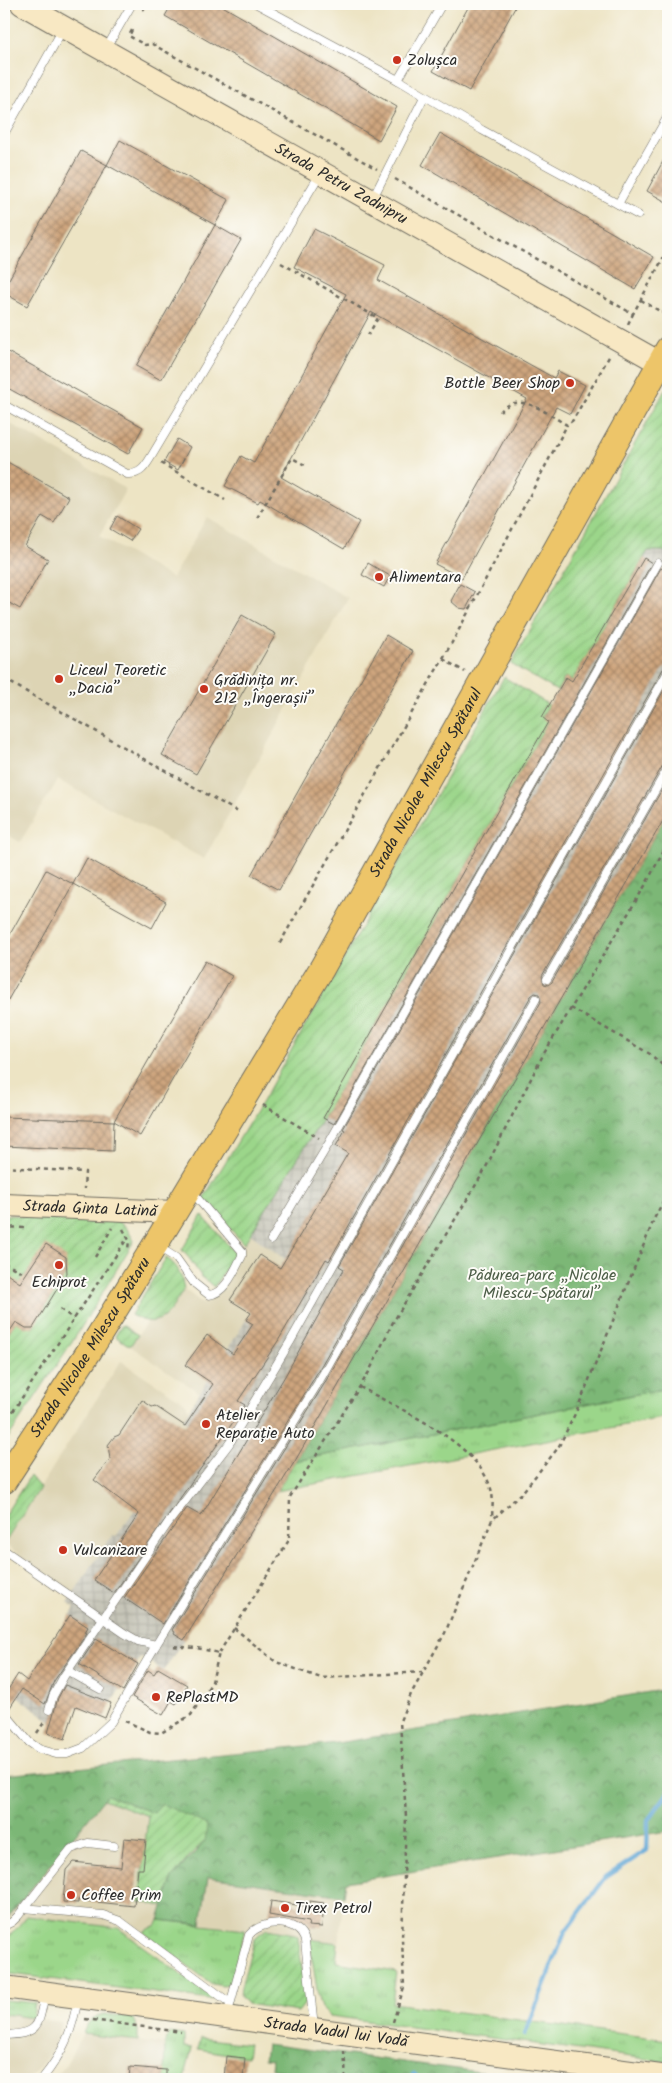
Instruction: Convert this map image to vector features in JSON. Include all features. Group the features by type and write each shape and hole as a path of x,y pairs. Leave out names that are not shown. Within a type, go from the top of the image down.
{"main road":[{"name":"Strada Nicolae Milescu Spătarul","path":"175,1212 322,968 666,358"},
{"name":"Strada Nicolae Milescu Spătaru","path":"4,1481 90,1350 175,1212"}],"street":[{"name":"Strada Petru Zadnipru","path":"22,4 619,341 666,358"},
{"name":"Strada Ginta Latină","path":"4,1205 175,1212"},
{"name":"Strada Vadul lui Vodă","path":"4,1986 78,1996 228,2010 314,2029 668,2077"}],"lane":[{"path":"105,51 132,4"},
{"path":"257,4 398,80 424,97 638,215"},
{"path":"398,80 442,4"},
{"path":"4,134 64,28"},
{"path":"372,200 424,97"},
{"path":"618,204 668,116"},
{"path":"4,405 127,474 140,472 151,457 321,172"},
{"path":"271,1240 329,1143 658,563"},
{"path":"49,1710 53,1696 68,1671 168,1523 229,1444 270,1376 668,672"},
{"path":"547,979 668,768"},
{"path":"4,1712 29,1742 39,1749 56,1754 75,1752 83,1748 99,1735 115,1716 156,1645 318,1383 536,999"},
{"path":"155,1245 176,1258 194,1283 209,1295 219,1292 225,1285 242,1256 242,1251 189,1189"},
{"path":"4,1550 103,1620 138,1640 156,1645"},
{"path":"68,1671 100,1689"},
{"path":"4,1926 12,1922 67,1852 76,1846 88,1843 114,1846"},
{"path":"23,1908 103,1916 120,1921 228,2010 249,1935 255,1928 263,1924 290,1925 300,1932 305,1941 314,2029"},
{"path":"4,2035 22,2034 36,2026 39,2022 45,1992"},
{"path":"42,2079 65,2045 73,2024 78,1996"}],"path":[{"path":"134,26 129,36 145,45 152,44 633,314 668,249"},
{"path":"270,257 378,318 368,335"},
{"path":"640,300 668,316"},
{"path":"280,943 443,659 567,425 573,420 619,341"},
{"path":"500,412 507,404 517,402 533,405 567,425"},
{"path":"151,457 225,500"},
{"path":"257,518 292,458 305,465"},
{"path":"443,659 483,682"},
{"path":"4,679 238,812"},
{"path":"115,1716 150,1732 161,1733 191,1715 212,1682 218,1653 289,1540 290,1496 369,1372 392,1324 483,1173 543,1055 646,884 668,842"},
{"path":"571,1008 650,1054 668,1070"},
{"path":"263,1104 329,1143"},
{"path":"4,1167 85,1172 84,1190"},
{"path":"492,1520 521,1494 558,1448 576,1412 655,1217 668,1192"},
{"path":"95,1257 115,1224 109,1223"},
{"path":"119,1226 130,1240 127,1259"},
{"path":"4,1227 24,1228"},
{"path":"4,1425 128,1237"},
{"path":"4,1264 24,1273"},
{"path":"60,1309 74,1319"},
{"path":"360,1387 451,1439 479,1464 492,1490 492,1520 445,1633 411,1694 400,1721 406,1817 402,1939 404,1987 387,2039"},
{"path":"234,1628 276,1662 321,1678 423,1672"},
{"path":"156,1645 197,1648 218,1653"},
{"path":"29,1742 43,1725 49,1710"},
{"path":"343,2049 346,2079"}],"shaded area":[{"path":"7,422 126,489 99,536 172,578 207,517 348,598 204,859 58,780 20,842 4,833 4,426"},
{"path":"648,551 663,551 668,554 668,812 281,1485 164,1671 141,1657 111,1703 105,1718 75,1706 52,1722 17,1696 75,1608 67,1603 112,1535 116,1536 193,1428 183,1419 285,1259 250,1234 542,717 566,677 572,681"},
{"path":"250,1234 285,1259 200,1393 130,1346 175,1282 203,1304 235,1253"},
{"path":"121,1361 186,1403 189,1411 183,1420 193,1428 115,1537 112,1535 74,1592 4,1544"},
{"path":"107,1795 205,1841 193,1852 172,1878 157,1925 145,1930 133,1943 20,1925 7,1919"},
{"path":"208,1877 344,1896 338,1943 201,1924"},
{"path":"4,2014 61,2022 57,2042 29,2079 4,2079"},
{"path":"83,2034 192,2048 184,2079 54,2079 65,2066"}],"green space":[{"path":"665,390 668,391 668,554 663,551 648,551 572,681 565,677 557,691 511,664"},
{"path":"504,677 549,705 542,716 548,722 323,1118 244,1244 203,1199 263,1100"},
{"name":"Pădurea-parc „Nicolae Milescu-Spătarul”","path":"668,812 668,1388 295,1461"},
{"path":"4,1215 116,1220 126,1227 134,1241 74,1339 4,1444 4,1392 10,1382 4,1379"},
{"path":"202,1215 235,1253 214,1287 201,1276 182,1250"},
{"path":"166,1258 177,1267 184,1289 164,1317 150,1321 141,1320 131,1315"},
{"path":"122,1325 138,1335 130,1346 115,1336"},
{"path":"668,1388 668,1417 277,1491 295,1461"},
{"path":"30,1476 40,1488 4,1544 4,1516"},
{"path":"668,1689 668,1831 346,1882 344,1896 208,1877 201,1924 159,1920 172,1878 205,1841 154,1813 107,1795 7,1919 4,1919 4,1775 337,1743"},
{"path":"107,1795 154,1813 162,1804 207,1825 205,1841 193,1852 172,1878 163,1906 139,1902 148,1816 103,1799"},
{"path":"27,1916 118,1928 213,1998 210,2000 4,1973 4,1943"},
{"path":"159,1920 245,1930 231,1983 223,1986 212,1984 143,1932 157,1925"},
{"path":"267,1929 298,1936 306,2002 298,2012 247,2004 240,1996 254,1941 258,1935"},
{"path":"309,1939 338,1943 336,1962 396,1972 392,2003 668,2040 668,2062 330,2016 321,2008 319,2002"},
{"path":"4,2000 35,2003 33,2018 4,2014"},
{"path":"104,2014 132,2017 138,2030 138,2041 83,2034 90,2021"},
{"path":"169,2033 184,2035 184,2047 192,2048 184,2079 164,2079 165,2045"},
{"path":"201,2038 249,2044 247,2057 198,2049"},
{"path":"266,2044 534,2079 335,2079 271,2069 272,2060 264,2059"}],"building":[{"path":"172,4 219,4 397,107 379,140 165,16"},
{"path":"470,4 517,4 469,91 433,71"},
{"path":"440,133 654,257 635,289 422,165"},
{"path":"120,140 229,200 215,225 107,165"},
{"path":"81,151 107,165 27,306 4,293 4,288"},
{"path":"668,152 668,203 647,191"},
{"path":"215,225 241,240 161,380 136,366"},
{"path":"314,229 385,265 378,280 554,378 558,371 585,385 570,414 556,407 462,578 435,564 527,399 371,312 281,477 359,522 344,549 260,500 258,503 225,486 241,456 254,463 346,294 294,267"},
{"path":"4,350 143,427 128,454 4,386"},
{"path":"177,439 190,447 178,470 164,462"},
{"path":"4,460 69,497 54,523 42,516 25,546 48,559 20,609 4,600"},
{"path":"117,516 138,529 130,541 110,529"},
{"path":"644,558 652,563 334,1124 323,1118 548,722 542,717 566,677 572,681"},
{"path":"368,563 390,576 384,587 362,575"},
{"path":"661,568 668,572 668,666 663,669 329,1261 326,1259 278,1341 238,1401 245,1405 114,1593 94,1580 139,1514 94,1480 110,1459 108,1445 114,1437 119,1435 142,1400 152,1407 155,1406 185,1426 213,1384 185,1365 207,1335 233,1354 253,1324 246,1320 251,1313 230,1300 260,1255 280,1268 300,1235 348,1153 336,1146 345,1130 343,1129"},
{"path":"460,584 475,592 466,609 459,608 451,601"},
{"path":"242,615 276,634 196,774 162,755"},
{"path":"386,635 413,651 279,890 251,875"},
{"path":"668,683 668,762 663,765 542,976 544,984 548,985 552,982 668,779 668,812 295,1461 184,1640 174,1634 175,1632 172,1630 323,1386 541,1002 539,994 535,993 531,996 313,1380 163,1624 124,1598 187,1508 201,1516 285,1376 344,1269 339,1266"},
{"path":"87,858 166,902 152,928 73,884"},
{"path":"46,870 73,884 4,1007 4,945"},
{"path":"205,961 232,976 140,1136 114,1121"},
{"path":"4,1117 114,1121 113,1151 4,1146"},
{"path":"46,1244 66,1257 67,1273 33,1328 26,1328 16,1322 4,1340 4,1272 20,1283"},
{"path":"70,1615 88,1627 85,1632 87,1633 54,1681 45,1704 22,1689 9,1709 4,1706 4,1696 18,1674 27,1681"},
{"path":"96,1639 138,1664 123,1691 79,1664"},
{"path":"158,1668 187,1685 176,1704 171,1701 163,1715 132,1697 148,1670 154,1674"},
{"path":"65,1685 111,1703 105,1718 76,1706 65,1739 48,1733 58,1698"},
{"path":"124,1838 146,1840 143,1869 138,1869 134,1906 78,1900 78,1903 63,1902 66,1870 73,1862 121,1867"},
{"path":"271,1901 310,1907 310,1901 324,1903 322,1927 308,1926 309,1922 269,1915"},
{"path":"226,2056 245,2058 243,2079 224,2079"},
{"path":"130,2067 166,2070 166,2079 129,2079"}],"waterway":[{"path":"525,2034 565,1932 606,1877 647,1850 648,1820 668,1793"},
{"path":"414,2074 419,2079"}],"place":[{"name":"Zolușca","path":"397,60"},
{"name":"Bottle Beer Shop","path":"570,383"},
{"name":"Alimentara","path":"379,577"},
{"name":"Liceul Teoretic „Dacia”","path":"59,679"},
{"name":"Grădinița nr. 212 „Îngerașii”","path":"204,689"},
{"name":"Echiprot","path":"59,1265"},
{"name":"Atelier Reparație Auto","path":"206,1424"},
{"name":"Vulcanizare","path":"63,1550"},
{"name":"RePlastMD","path":"156,1697"},
{"name":"Coffee Prim","path":"71,1895"},
{"name":"Tirex Petrol","path":"285,1908"}]}
